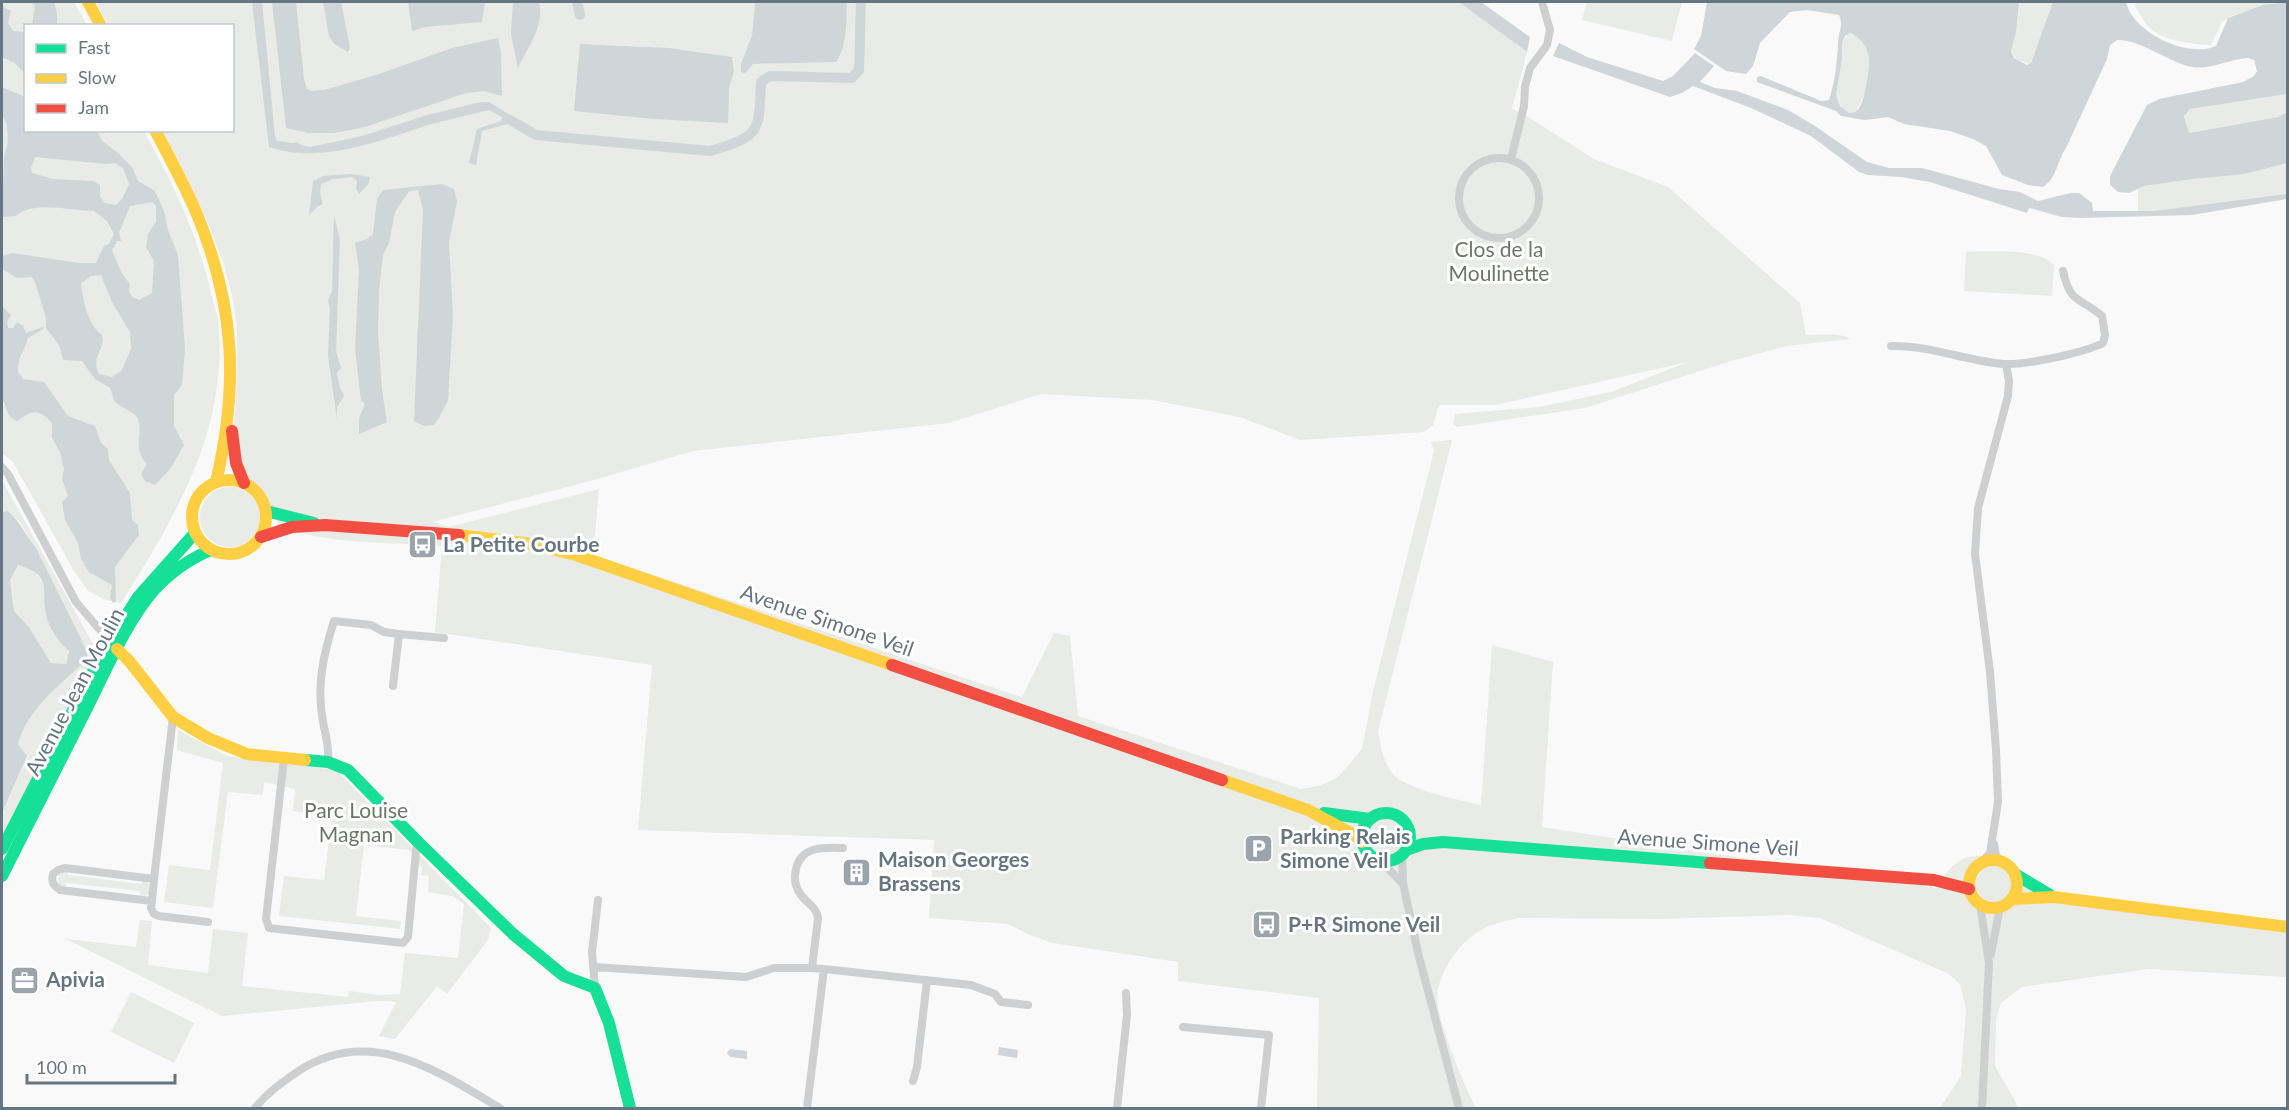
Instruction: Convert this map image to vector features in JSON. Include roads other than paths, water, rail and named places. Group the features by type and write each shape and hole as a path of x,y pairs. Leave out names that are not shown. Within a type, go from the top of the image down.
{"main road":[{"path":"88,2 100,24"},
{"path":"156,132 195,211 223,290 230,349 230,418 236,463 244,483"},
{"path":"216,482 230,418"},
{"path":"225,480 244,483 262,499 266,511 261,537 244,552 233,555 211,550 204,546 195,534 191,522 196,497 216,482 225,480"},
{"name":"Avenue Simone Veil","path":"266,511 321,525 488,537 576,555 1308,810"},
{"name":"Avenue Simone Veil","path":"261,537 278,530 321,525"},
{"name":"Avenue Jean Moulin","path":"2,849 138,597 195,534"},
{"name":"Avenue Jean Moulin","path":"2,876 113,645 155,589 189,559 211,550"},
{"path":"113,645 173,717 208,738 235,750 328,762 348,770 417,842 513,934 564,976 595,988 609,1023 630,1108"},
{"path":"1308,810 1370,819"},
{"path":"1308,810 1356,836 1368,853 1380,860 1392,860 1423,844 1443,842"},
{"path":"1362,842 1363,828 1370,819 1380,813 1391,813 1401,818 1408,827 1443,842"},
{"path":"1404,852 1410,840 1408,827"},
{"name":"Avenue Simone Veil","path":"1443,842 1934,880 1969,889"},
{"path":"1934,880 1959,876 1992,860 2007,864 2015,874 2054,897"},
{"path":"1977,867 1968,883 1969,889 1980,905 1994,908 2012,899 2054,897 2288,927"},
{"path":"2012,899 2017,885 2015,874"}],"street":[{"path":"1511,159 1524,106 1525,87 1530,68 1542,55 1549,38 1549,23 1542,2"},
{"path":"1493,158 1511,159 1530,171 1537,182 1540,194 1539,208 1534,220 1515,236 1491,238 1473,230 1465,219 1460,207 1459,194 1462,181 1470,170 1481,162 1493,158"},
{"path":"1891,346 1913,345 2006,364 2090,350 2103,343 2105,335 2102,315 2078,301 2070,293 2063,271"},
{"path":"1977,867 1990,853 1998,802 1990,672 1975,554 1978,508 2008,396 2009,381 2006,364"},
{"path":"2,467 8,474 76,602 113,645"},
{"path":"328,762 329,741 322,717 319,680 324,650 334,621 371,625 384,632 444,638"},
{"path":"393,686 399,634"},
{"path":"173,717 151,908 154,914 208,921"},
{"path":"284,758 266,919 269,928 403,943 408,937 417,842"},
{"path":"1993,834 1996,855 2001,862"},
{"path":"812,968 817,910 801,895 796,886 794,876 796,865 800,858 810,850 824,847 843,848"},
{"path":"1404,852 1403,883 1421,964 1459,1108"},
{"path":"1380,860 1403,883"},
{"path":"152,901 60,890 54,886 52,881 53,874 65,868 154,879"},
{"path":"595,988 592,952 598,900"},
{"path":"1980,905 1989,963"},
{"path":"1982,1108 1989,963 2000,907"},
{"path":"594,967 746,977 774,969 824,969 971,986 995,993 1001,1002 1028,1005"},
{"path":"807,1108 824,969"},
{"path":"913,1081 917,1066 927,980"},
{"path":"1117,1108 1127,1015 1126,993"},
{"path":"1183,1027 1269,1035 1261,1108"},
{"path":"255,1108 274,1087 313,1061 354,1052 384,1052 417,1062 500,1108"}],"waterway":[{"path":"577,2 580,15"},
{"path":"510,120 536,135 710,151 727,146 748,136 754,130 759,112 761,82 770,76 852,78 859,70 861,2"}],"place":[{"name":"La Petite Courbe","path":"422,545"},
{"name":"Parking Relais Simone Veil","path":"1259,849"},
{"name":"Maison Georges Brassens","path":"857,872"},
{"name":"P+R Simone Veil","path":"1267,925"},
{"name":"Apivia","path":"25,980"}],"park label":[{"name":"Clos de la Moulinette","path":"1499,262"},
{"name":"Parc Louise Magnan","path":"356,823"}]}
